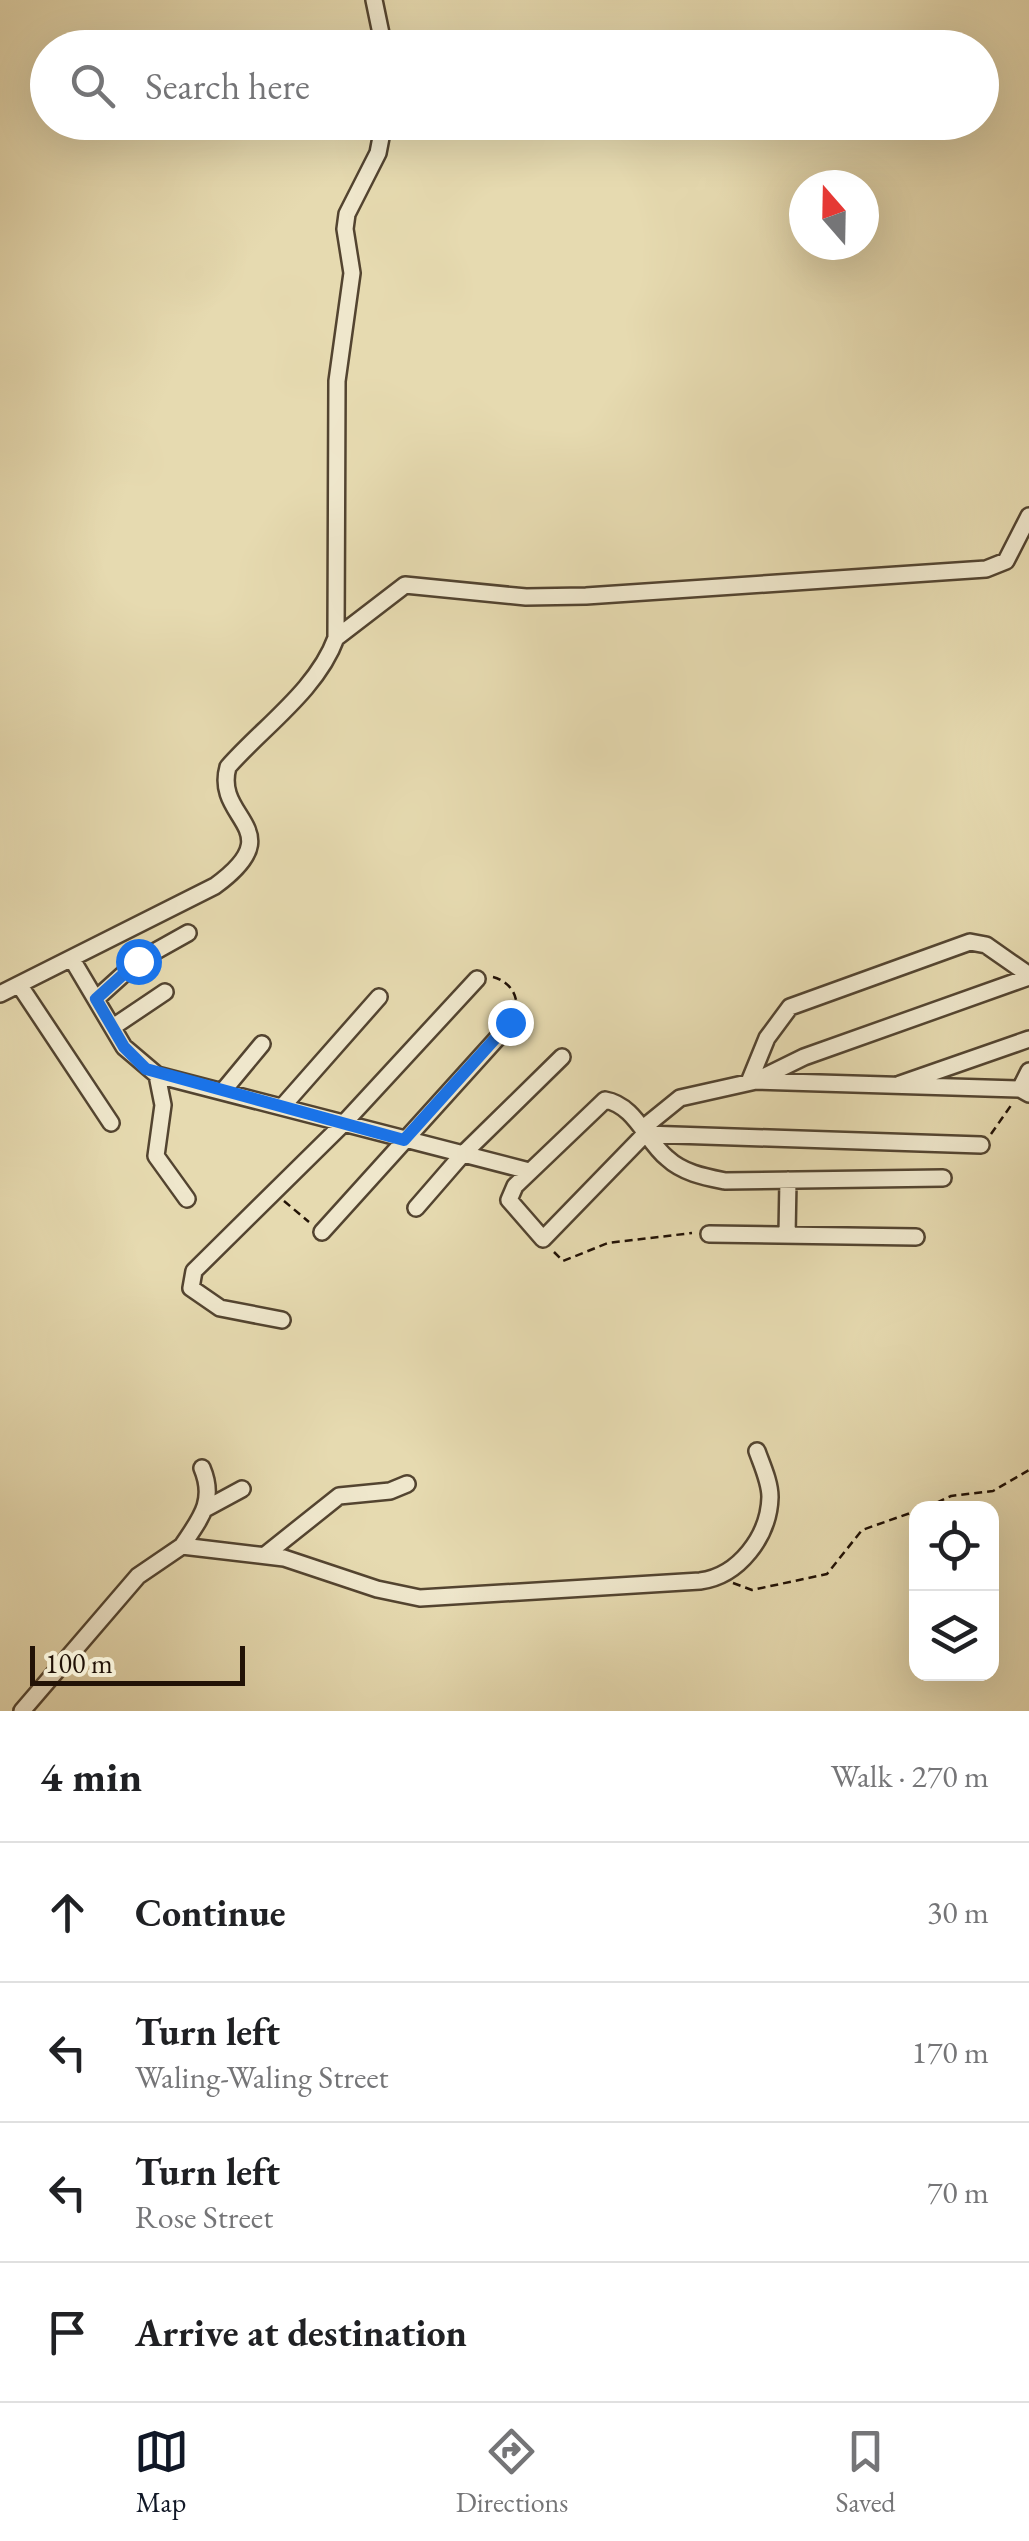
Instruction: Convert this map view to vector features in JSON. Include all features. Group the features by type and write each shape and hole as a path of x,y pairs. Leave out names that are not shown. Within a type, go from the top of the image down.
{"street":[{"path":"374,0 380,30"},
{"path":"0,994 215,886 250,852 249,834 226,786 228,768 328,660 336,638 336,381 352,273 345,230 348,214 381,140"},
{"path":"336,638 386,596 412,584 526,597 586,596 986,569 1006,561 1029,516"},
{"path":"96,999 138,961 188,932"},
{"path":"752,1081 778,1018 806,998 970,942 986,946 1029,976"},
{"path":"73,960 134,1059 156,1075 529,1172"},
{"path":"942,1178 704,1177 674,1164 644,1131 616,1103 605,1100 529,1172 509,1200 543,1240 644,1131 680,1098 752,1081 804,1057 1029,976"},
{"path":"282,1320 220,1308 196,1295 190,1280 194,1271 344,1123 477,979"},
{"path":"20,986 111,1123"},
{"path":"113,1027 165,992"},
{"path":"282,1107 378,996"},
{"path":"322,1232 510,1022"},
{"path":"886,1088 1029,1039"},
{"path":"223,1091 262,1044"},
{"path":"416,1208 462,1155 562,1057"},
{"path":"752,1081 1024,1092 1029,1071"},
{"path":"156,1075 163,1105 156,1156 186,1200"},
{"path":"644,1131 981,1145"},
{"path":"787,1235 788,1180"},
{"path":"709,1234 916,1237"},
{"path":"182,1546 239,1556 264,1555 420,1598 700,1580 726,1575 747,1554 768,1508 770,1495 757,1451"},
{"path":"22,1711 138,1576 182,1546 205,1509 210,1492 202,1468"},
{"path":"264,1555 339,1496 377,1494 408,1484"},
{"path":"205,1509 242,1489"}],"path":[{"path":"477,979 498,977 510,986 518,1008 510,1022"},
{"path":"274,1194 322,1232"},
{"path":"543,1240 563,1260 608,1243 674,1232 709,1234"},
{"path":"940,1501 993,1491 1029,1470"},
{"path":"726,1575 742,1590 781,1580 821,1576 862,1530 909,1513"}],"route":[{"path":"138,961 96,999 124,1047 146,1069 156,1075 404,1140 510,1022"}]}
